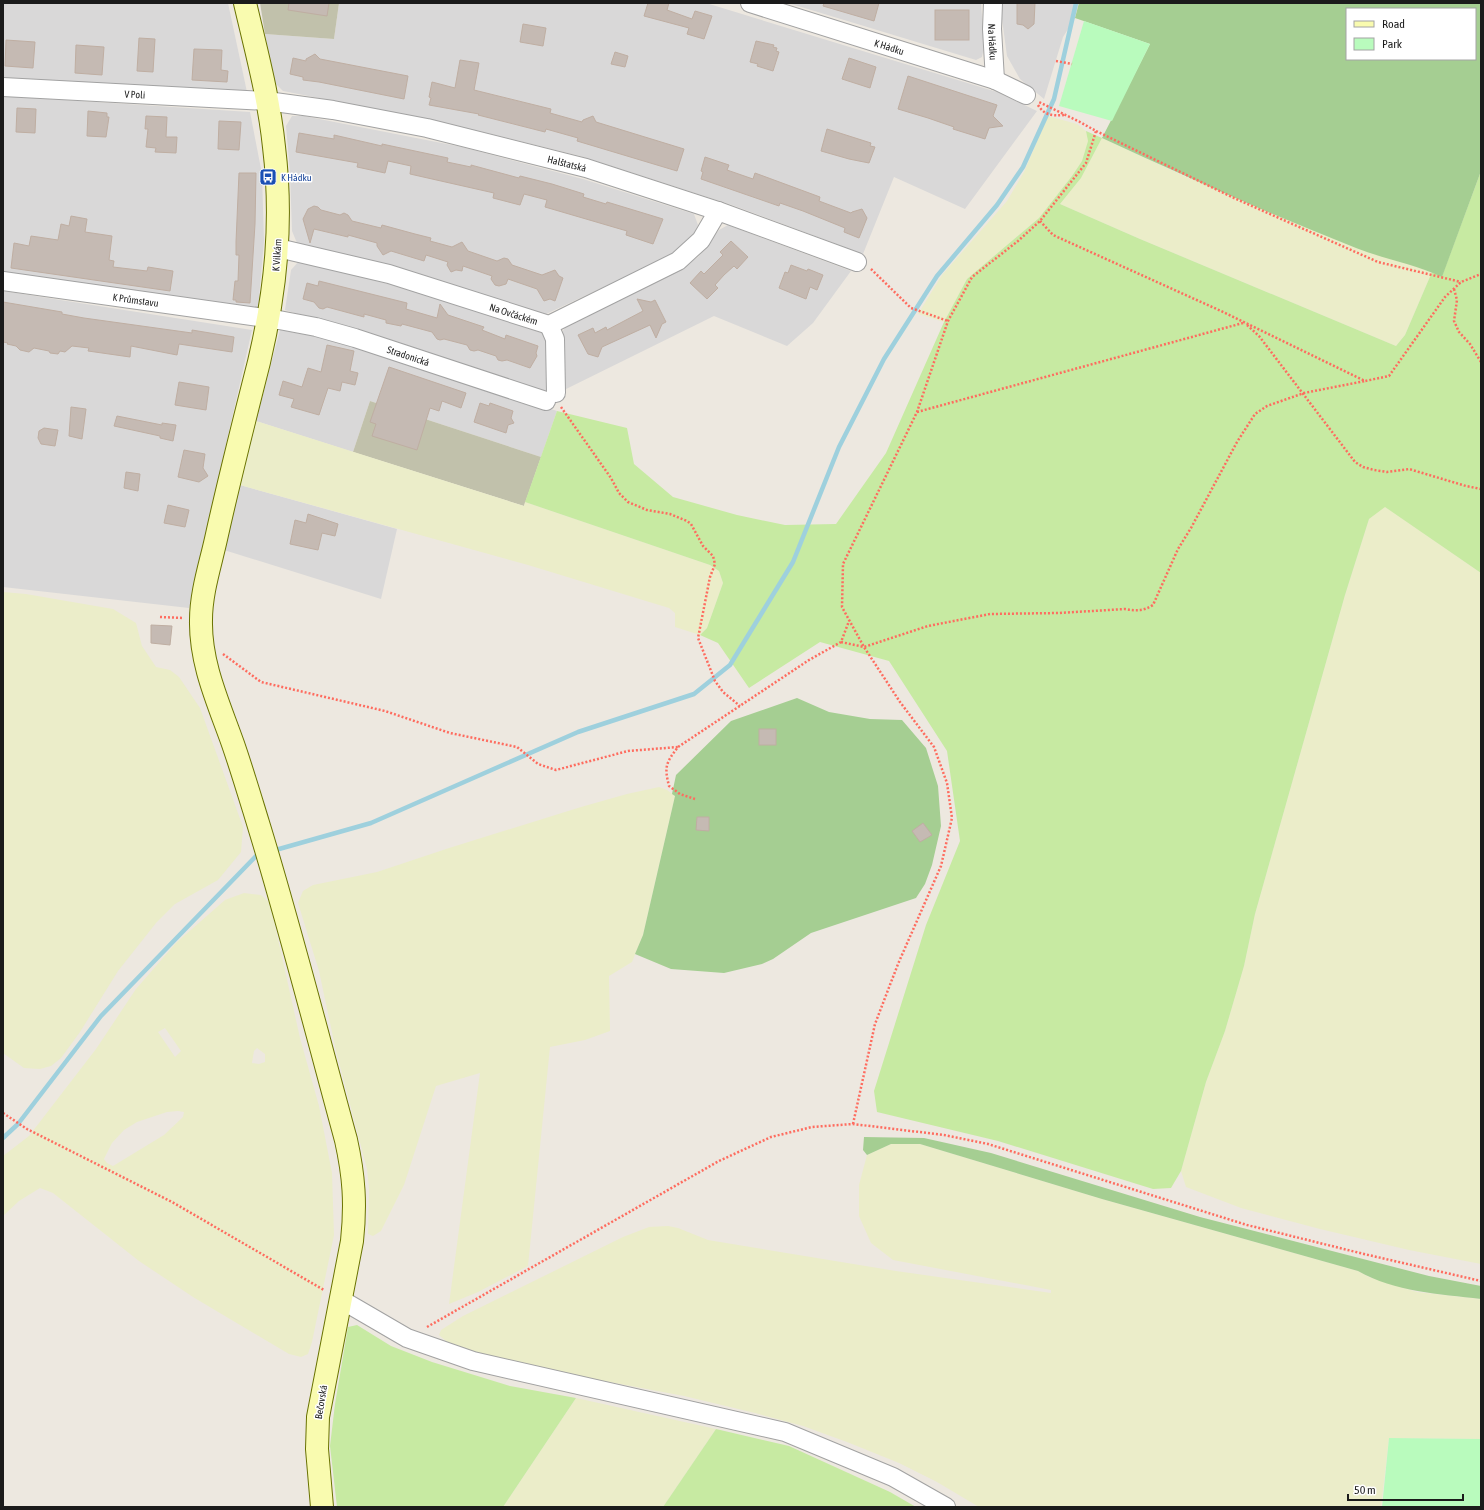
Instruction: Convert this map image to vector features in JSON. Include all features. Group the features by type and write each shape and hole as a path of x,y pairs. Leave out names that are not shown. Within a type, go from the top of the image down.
{"street":[{"name":"K Vilkám","path":"245,3 267,101 274,146 278,191 278,248 268,319 223,505 203,596 201,618 202,646 211,682 234,746 267,853"},
{"name":"K Hádku","path":"750,3 995,80 1026,95"},
{"name":"Na Hádku","path":"992,3 995,80"},
{"name":"V Poli","path":"3,87 267,101"},
{"name":"Halštatská","path":"267,101 333,110 427,128 586,168 718,211 857,262"},
{"name":"Na Ovčáckém","path":"278,248 389,274 549,325 678,261 701,240 718,211"},
{"name":"K Průmstavu","path":"3,281 268,319"},
{"name":"Stradonická","path":"268,319 316,327 355,338 554,400"},
{"path":"549,325 555,339 554,400"},
{"name":"Bečovská","path":"267,853 346,1140 352,1167 354,1194 352,1241 318,1417 317,1449 322,1507"},
{"path":"340,1299 407,1338 473,1361 785,1432 893,1477 946,1507"}],"path":[{"path":"1056,61 1072,64"},
{"path":"1026,95 1050,109 1080,122 1234,198 1378,262 1461,282"},
{"path":"1042,112 1052,116 1065,115"},
{"path":"853,1124 875,1024 898,964 941,866 952,818 947,783 934,747 900,702 864,647 842,607 843,564 917,412 948,321 972,277 1018,241 1040,220 1086,163 1096,131"},
{"path":"1040,220 1053,235 1222,310 1365,381"},
{"path":"857,262 870,268 910,308 948,321"},
{"path":"841,642 864,647 928,626 990,614 1059,613 1125,609 1135,611 1146,610 1153,605 1178,549 1192,528 1237,442 1255,414 1267,406 1304,393 1389,376 1445,297 1461,282 1481,274"},
{"path":"1454,289 1456,300 1454,321 1459,332 1470,344 1481,362"},
{"path":"1244,322 1259,336 1304,393 1349,456 1355,462 1363,467 1387,472 1409,469 1481,489"},
{"path":"917,412 1244,322"},
{"path":"554,400 611,478 619,493 628,502 647,510 670,514 687,521 691,524 703,546 713,556 715,564 710,577 698,638 716,681 723,692 740,706"},
{"path":"160,617 201,618"},
{"path":"695,799 680,794 669,786 665,771 668,759 678,747 809,660 841,642 850,621"},
{"path":"202,646 222,653 261,682 386,711 450,733 516,747 538,764 556,770 628,751 678,747"},
{"path":"3,1113 27,1129 172,1202 287,1270 340,1299"},
{"path":"407,1338 719,1161 771,1137 812,1127 853,1124 944,1135 988,1144 1247,1225 1481,1281"}],"shaded area":[{"path":"3,3 228,3 247,92 3,79"},
{"path":"260,3 339,3 334,39 265,34"},
{"path":"339,3 706,3 997,92 1037,111 965,209 894,177 863,254 732,205 580,156 450,124 283,91 274,82 265,34 334,39"},
{"path":"788,3 981,3 984,47 982,57 976,60"},
{"path":"1002,3 1079,3 1075,18 1063,37 1044,99 1020,79 1007,56 1002,19"},
{"path":"3,96 250,112 262,174 264,241 258,309 3,272"},
{"path":"292,116 304,116 462,147 583,179 694,214 698,225 692,237 668,257 544,315 297,243 292,231 290,173 286,126"},
{"path":"1048,116 1077,124 1086,131 1088,141 1082,161 1039,218 967,279 944,322 918,314 942,275 1007,201 1024,172"},
{"path":"1102,138 1184,176 1432,272 1405,335 1396,346 1060,204 1081,178"},
{"path":"728,225 851,271 813,323 787,346 714,316 560,392 560,335 565,328 675,272 698,257 719,230"},
{"path":"299,261 419,292 545,334 549,344 552,395 285,310 291,270"},
{"path":"3,291 252,330 189,608 3,587"},
{"path":"280,330 352,343 557,411 541,457 370,401 353,452 256,421"},
{"path":"370,401 541,457 524,506 353,452"},
{"path":"256,421 524,506 525,502 710,565 719,571 723,583 707,628 700,635 675,627 675,613 669,608 528,565 240,485"},
{"path":"240,485 397,529 381,599 224,550"},
{"path":"1384,506 1481,573 1481,1264 1409,1250 1320,1229 1241,1208 1186,1187 1181,1171 1206,1082 1225,1031 1244,966 1255,914 1345,595 1369,519"},
{"path":"3,592 26,594 113,609 136,623 142,646 156,667 170,670 179,677 200,708 243,827 241,852 218,880 175,904 156,923 118,971 80,1032 61,1058 51,1066 40,1069 24,1068 3,1053"},
{"path":"659,787 667,790 675,796 643,935 632,962 609,976 610,1031 585,1040 550,1047 528,1266 478,1292 449,1304 480,1073 436,1086 404,1185 381,1231 373,1236 368,1234 369,1189 367,1169 336,1051 319,971 298,903 303,891 313,885 377,872 581,807"},
{"path":"244,893 261,895 270,903 300,1038 319,1106 332,1173 334,1235 312,1342 308,1354 301,1357 289,1354 193,1297 139,1261 53,1193 40,1188 19,1201 3,1216 3,1156 29,1136 96,1049 136,989 176,943 225,900","holes":["165,1028 181,1051 175,1057 158,1032","257,1048 265,1054 265,1062 259,1064 252,1063 254,1051","167,1112 184,1112 183,1117 164,1135 113,1166 107,1163 104,1159 112,1143 124,1130 137,1122"]},
{"path":"891,1144 920,1144 1102,1199 1358,1271 1369,1277 1417,1292 1481,1299 1481,1439 1389,1438 1381,1507 979,1507 937,1482 899,1463 803,1426 684,1396 572,1375 462,1349 447,1342 439,1335 441,1330 463,1316 623,1237 649,1227 668,1226 678,1228 708,1240 896,1271 1051,1293 1051,1290 893,1260 871,1243 859,1216 859,1185 867,1155"},
{"path":"576,1398 716,1429 663,1507 503,1507"}],"green space":[{"path":"1079,3 1481,3 1481,171 1442,277 1367,252 1324,235 1228,195 1102,138 1150,44 1075,18"},
{"path":"1084,21 1150,44 1112,121 1059,106"},
{"path":"1086,131 1102,138 1081,178 1060,204 1396,346 1405,335 1432,272 1442,276 1481,171 1481,573 1385,507 1369,519 1345,595 1255,914 1244,966 1225,1031 1206,1082 1181,1171 1171,1188 1153,1189 998,1141 877,1112 874,1091 926,925 960,841 947,751 889,661 820,642 749,688 718,643 700,635 707,628 723,583 719,571 710,565 525,502 557,411 627,428 634,464 673,497 737,515 785,525 836,524 886,453 944,322 967,279 1039,218 1082,161 1088,141"},
{"path":"797,698 829,712 870,719 902,720 926,748 938,786 941,826 932,865 925,884 916,898 811,933 773,959 762,964 724,973 671,969 635,954 643,935 675,796 672,794 676,775 731,721"},
{"path":"864,1137 924,1138 991,1153 1200,1217 1429,1276 1481,1286 1481,1299 1418,1291 1387,1284 1358,1271 1102,1199 920,1144 891,1144 867,1155 863,1150"},
{"path":"357,1325 391,1346 432,1362 510,1386 576,1398 503,1507 337,1507 330,1446 335,1404 348,1327"},
{"path":"716,1429 789,1446 890,1492 916,1507 663,1507"},
{"path":"1389,1438 1481,1439 1481,1507 1382,1507"}],"building":[{"path":"289,3 329,3 327,16 288,10"},
{"path":"648,3 669,3 667,10 692,19 695,11 712,16 704,39 687,34 689,28 644,16"},
{"path":"824,3 879,3 874,21 823,6"},
{"path":"1017,3 1035,3 1034,24 1028,29 1023,25 1017,24"},
{"path":"935,10 969,10 969,40 935,40"},
{"path":"523,24 546,28 543,46 520,42"},
{"path":"139,38 155,39 153,72 137,71"},
{"path":"6,40 35,42 33,68 5,66"},
{"path":"756,41 774,45 773,47 777,48 776,51 779,52 773,71 750,62"},
{"path":"76,45 104,47 102,75 75,73"},
{"path":"194,49 222,50 221,70 228,71 227,82 192,80"},
{"path":"615,52 628,56 625,67 611,64"},
{"path":"315,54 320,59 408,76 404,99 303,80 303,77 290,74 293,58 306,61 306,59"},
{"path":"849,58 876,67 870,88 842,79"},
{"path":"460,60 479,63 474,90 551,109 550,113 582,122 583,120 593,116 596,122 684,149 677,171 577,141 578,138 546,129 545,132 478,115 479,114 429,105 432,82 455,88"},
{"path":"908,76 997,105 993,116 1003,126 989,128 985,139 953,129 954,127 928,118 898,109"},
{"path":"17,108 36,109 35,133 16,132"},
{"path":"88,111 107,113 107,117 109,117 106,137 87,136"},
{"path":"146,116 167,117 166,137 177,137 176,153 155,152 156,148 146,147 148,129 145,129"},
{"path":"219,121 241,122 239,150 218,149"},
{"path":"827,129 871,143 870,146 875,147 869,163 821,151"},
{"path":"299,133 334,139 334,135 382,146 382,144 448,158 447,162 471,167 471,165 519,178 520,176 552,184 584,194 583,197 606,204 607,202 663,219 653,244 626,235 627,231 545,207 547,200 524,194 520,205 493,198 494,193 410,174 411,166 388,161 385,173 357,167 358,163 296,152"},
{"path":"705,157 729,165 727,170 753,179 755,173 820,197 819,201 851,213 862,209 867,218 859,238 844,232 845,228 803,211 780,203 779,206 701,179 703,172 701,171"},
{"path":"239,173 256,173 255,224 250,303 236,302 236,300 233,300 235,281 238,281 239,255 236,255 236,242"},
{"path":"314,206 321,210 340,215 344,213 348,215 352,221 381,228 382,225 431,238 430,241 452,247 462,242 468,251 497,261 504,258 508,259 512,265 542,275 555,270 559,276 563,278 555,301 550,299 544,301 537,289 508,279 506,284 499,286 495,285 491,279 492,276 463,266 462,271 456,270 451,272 447,265 448,262 426,255 424,261 391,251 383,255 377,246 377,243 348,235 348,237 314,229 310,243 303,219 308,209"},
{"path":"71,216 87,219 85,232 112,236 109,260 114,261 113,267 147,271 148,267 173,271 170,291 11,268 14,243 29,246 31,236 58,240 61,224 69,226"},
{"path":"731,241 748,257 737,269 734,266 724,275 715,285 718,288 707,299 690,283 701,271 704,274 723,255 720,252"},
{"path":"791,265 807,271 808,269 823,275 817,290 810,287 806,299 779,288 785,272 788,273"},
{"path":"319,281 407,303 406,309 437,318 440,304 448,315 484,327 482,330 505,339 506,335 538,346 536,353 537,356 530,368 507,360 498,360 496,356 478,350 470,350 467,345 444,339 437,339 432,332 402,324 401,326 386,323 386,320 364,314 364,317 327,307 323,309 319,308 314,302 303,299 307,283 318,286"},
{"path":"637,299 651,302 655,300 666,322 662,324 656,338 650,325 602,347 598,357 588,354 578,335 593,328 595,333 606,327 607,330 643,311"},
{"path":"3,302 62,312 62,314 84,318 192,333 192,330 234,337 232,352 179,344 177,355 131,346 130,357 88,351 89,348 72,346 65,352 60,351 58,354 34,348 29,352 20,350 16,346 3,342"},
{"path":"327,345 354,351 350,371 358,373 355,385 342,382 340,391 328,388 319,415 291,407 294,399 279,395 283,381 302,387 308,368 321,372"},
{"path":"389,367 466,393 461,408 442,401 439,411 430,408 417,450 372,436 376,424 370,422"},
{"path":"179,382 209,387 206,410 175,405"},
{"path":"480,403 489,406 490,403 513,411 511,418 514,423 508,425 506,433 474,422"},
{"path":"71,407 86,409 82,439 69,436"},
{"path":"117,416 162,425 162,423 176,425 173,441 160,438 160,436 114,426"},
{"path":"44,428 58,430 55,446 41,444 38,438 39,431"},
{"path":"184,450 205,454 203,468 208,476 199,482 178,477"},
{"path":"126,472 140,474 138,491 124,488"},
{"path":"168,505 189,510 185,527 164,523"},
{"path":"308,514 338,524 335,536 322,533 318,550 290,544 295,520 306,523"},
{"path":"151,625 172,626 170,645 151,643"},
{"path":"759,729 776,729 776,745 759,745"},
{"path":"697,817 709,817 709,831 696,830"},
{"path":"923,823 932,835 920,842 912,831"}],"waterway":[{"path":"272,851 371,823 578,732 694,694 730,665 793,562 839,447 884,359 937,276 997,205 1023,167 1054,99 1076,3"},
{"path":"3,1138 18,1124 101,1016 257,855 261,854"}],"place":[{"name":"K Hádku","path":"268,177"}]}
